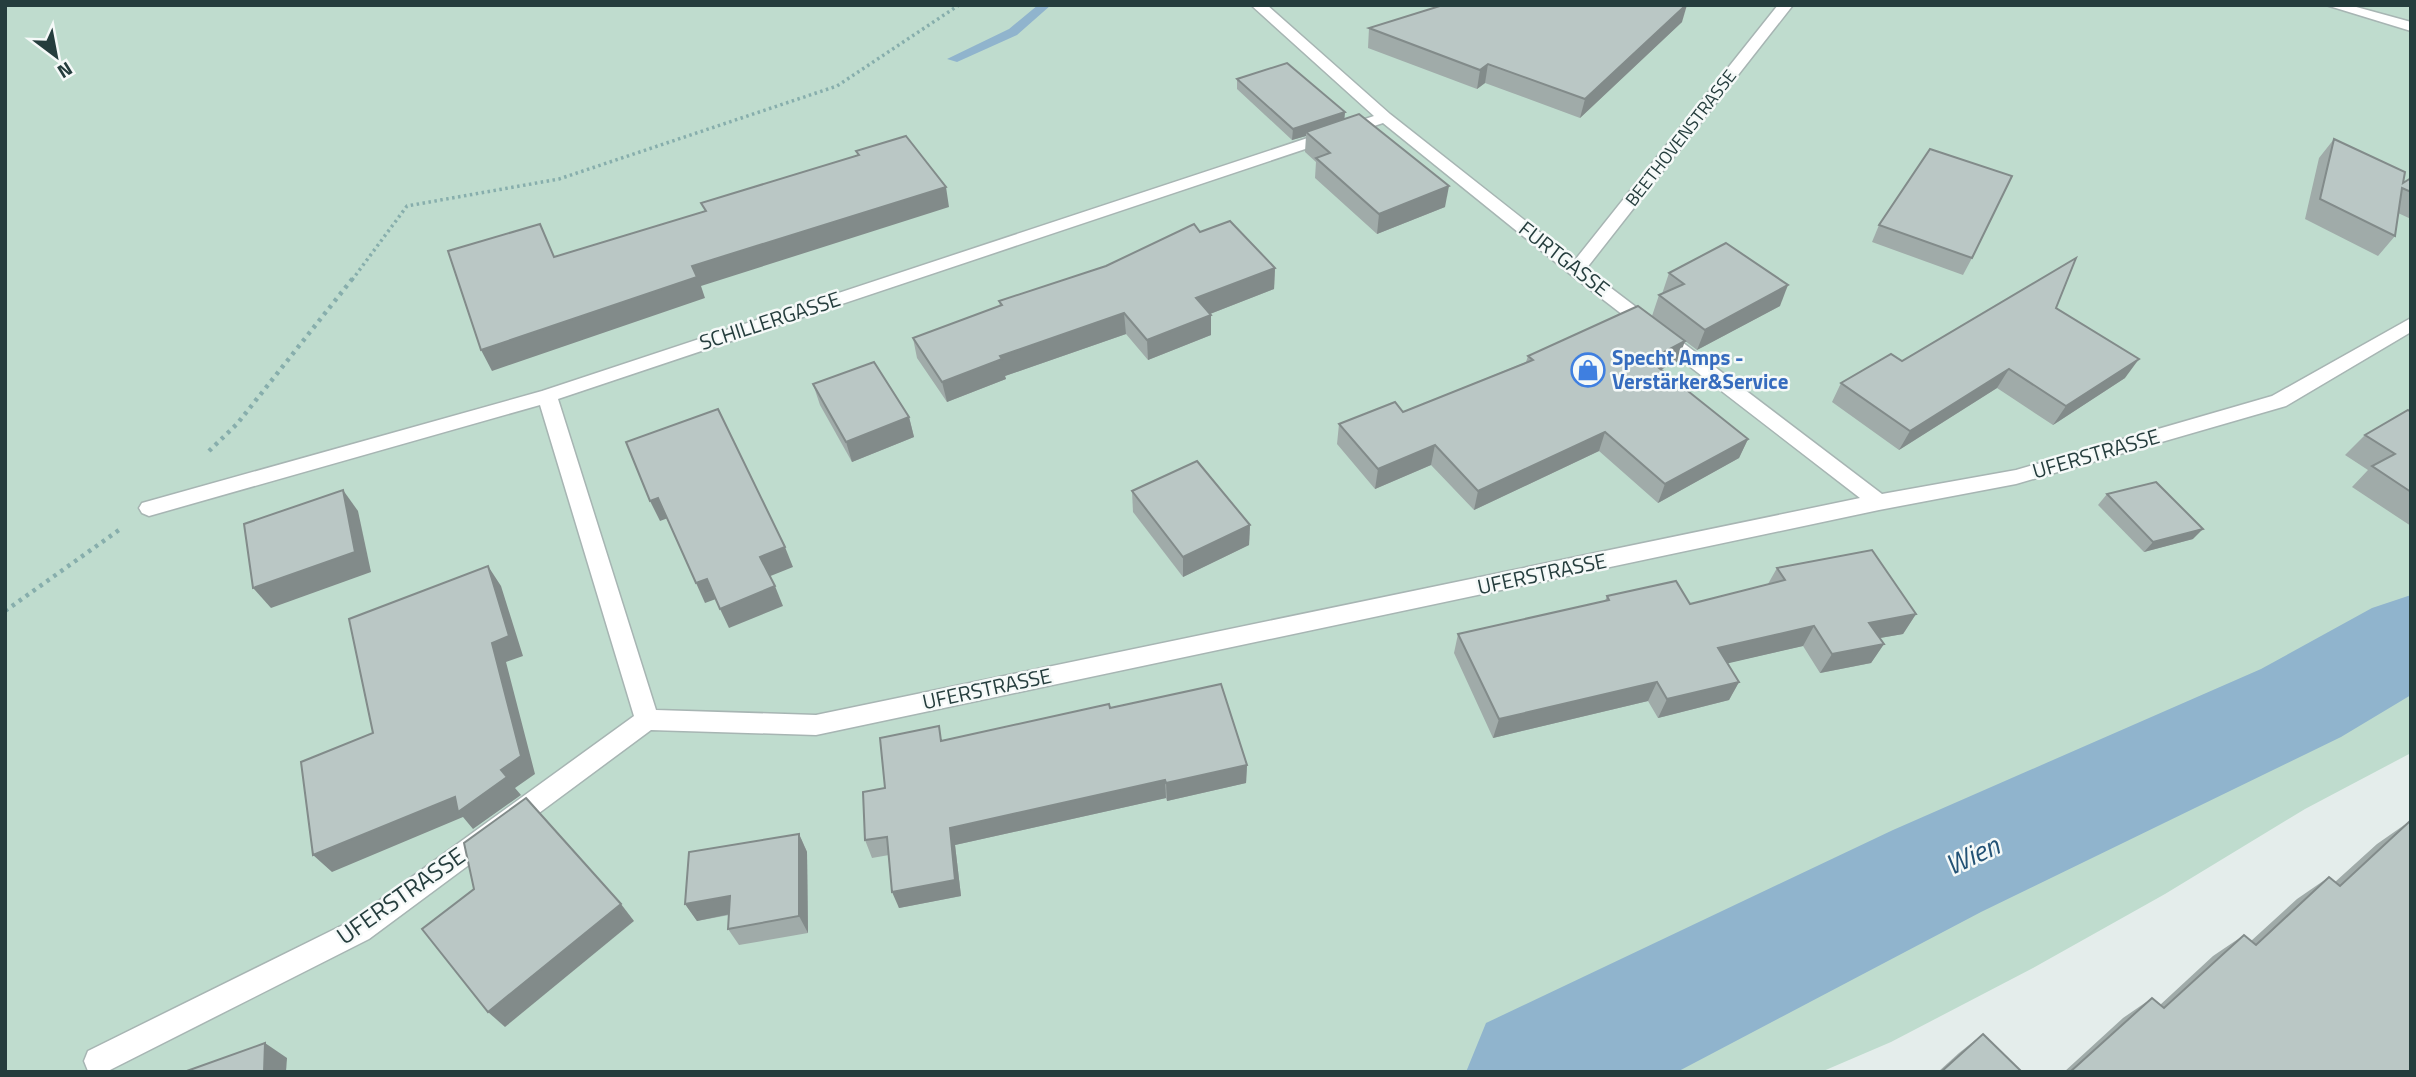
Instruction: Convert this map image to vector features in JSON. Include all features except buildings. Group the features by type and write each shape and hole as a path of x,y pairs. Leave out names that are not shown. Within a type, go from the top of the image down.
{"street":[{"name":"FURTGASSE","path":"1258,5 1385,117 1576,270 1880,502"},
{"name":"BEETHOVENSTRASSE","path":"1576,270 1786,5"},
{"path":"2333,5 2411,27"},
{"name":"SCHILLERGASSE","path":"149,508 547,396 1385,117"},
{"name":"UFERSTRASSE","path":"99,1061 360,930 647,720 816,725 1880,502 2016,477 2279,401 2411,324"},
{"path":"547,396 647,720"}],"path":[{"path":"208,452 237,424 407,206 559,179 836,86 959,5"},
{"path":"5,611 149,508"}],"green space":[{"path":"5,5 2411,5 2411,753 2305,809 2165,894 2033,968 1891,1042 1821,1072 5,1072"}],"waterway":[{"path":"953,59 1013,32 1045,5"},
{"name":"Wien","path":"1535,1072 1937,871 2301,703 2411,640"}],"place":[{"name":"Specht Amps - Verstärker&Service","path":"1588,370"}]}
